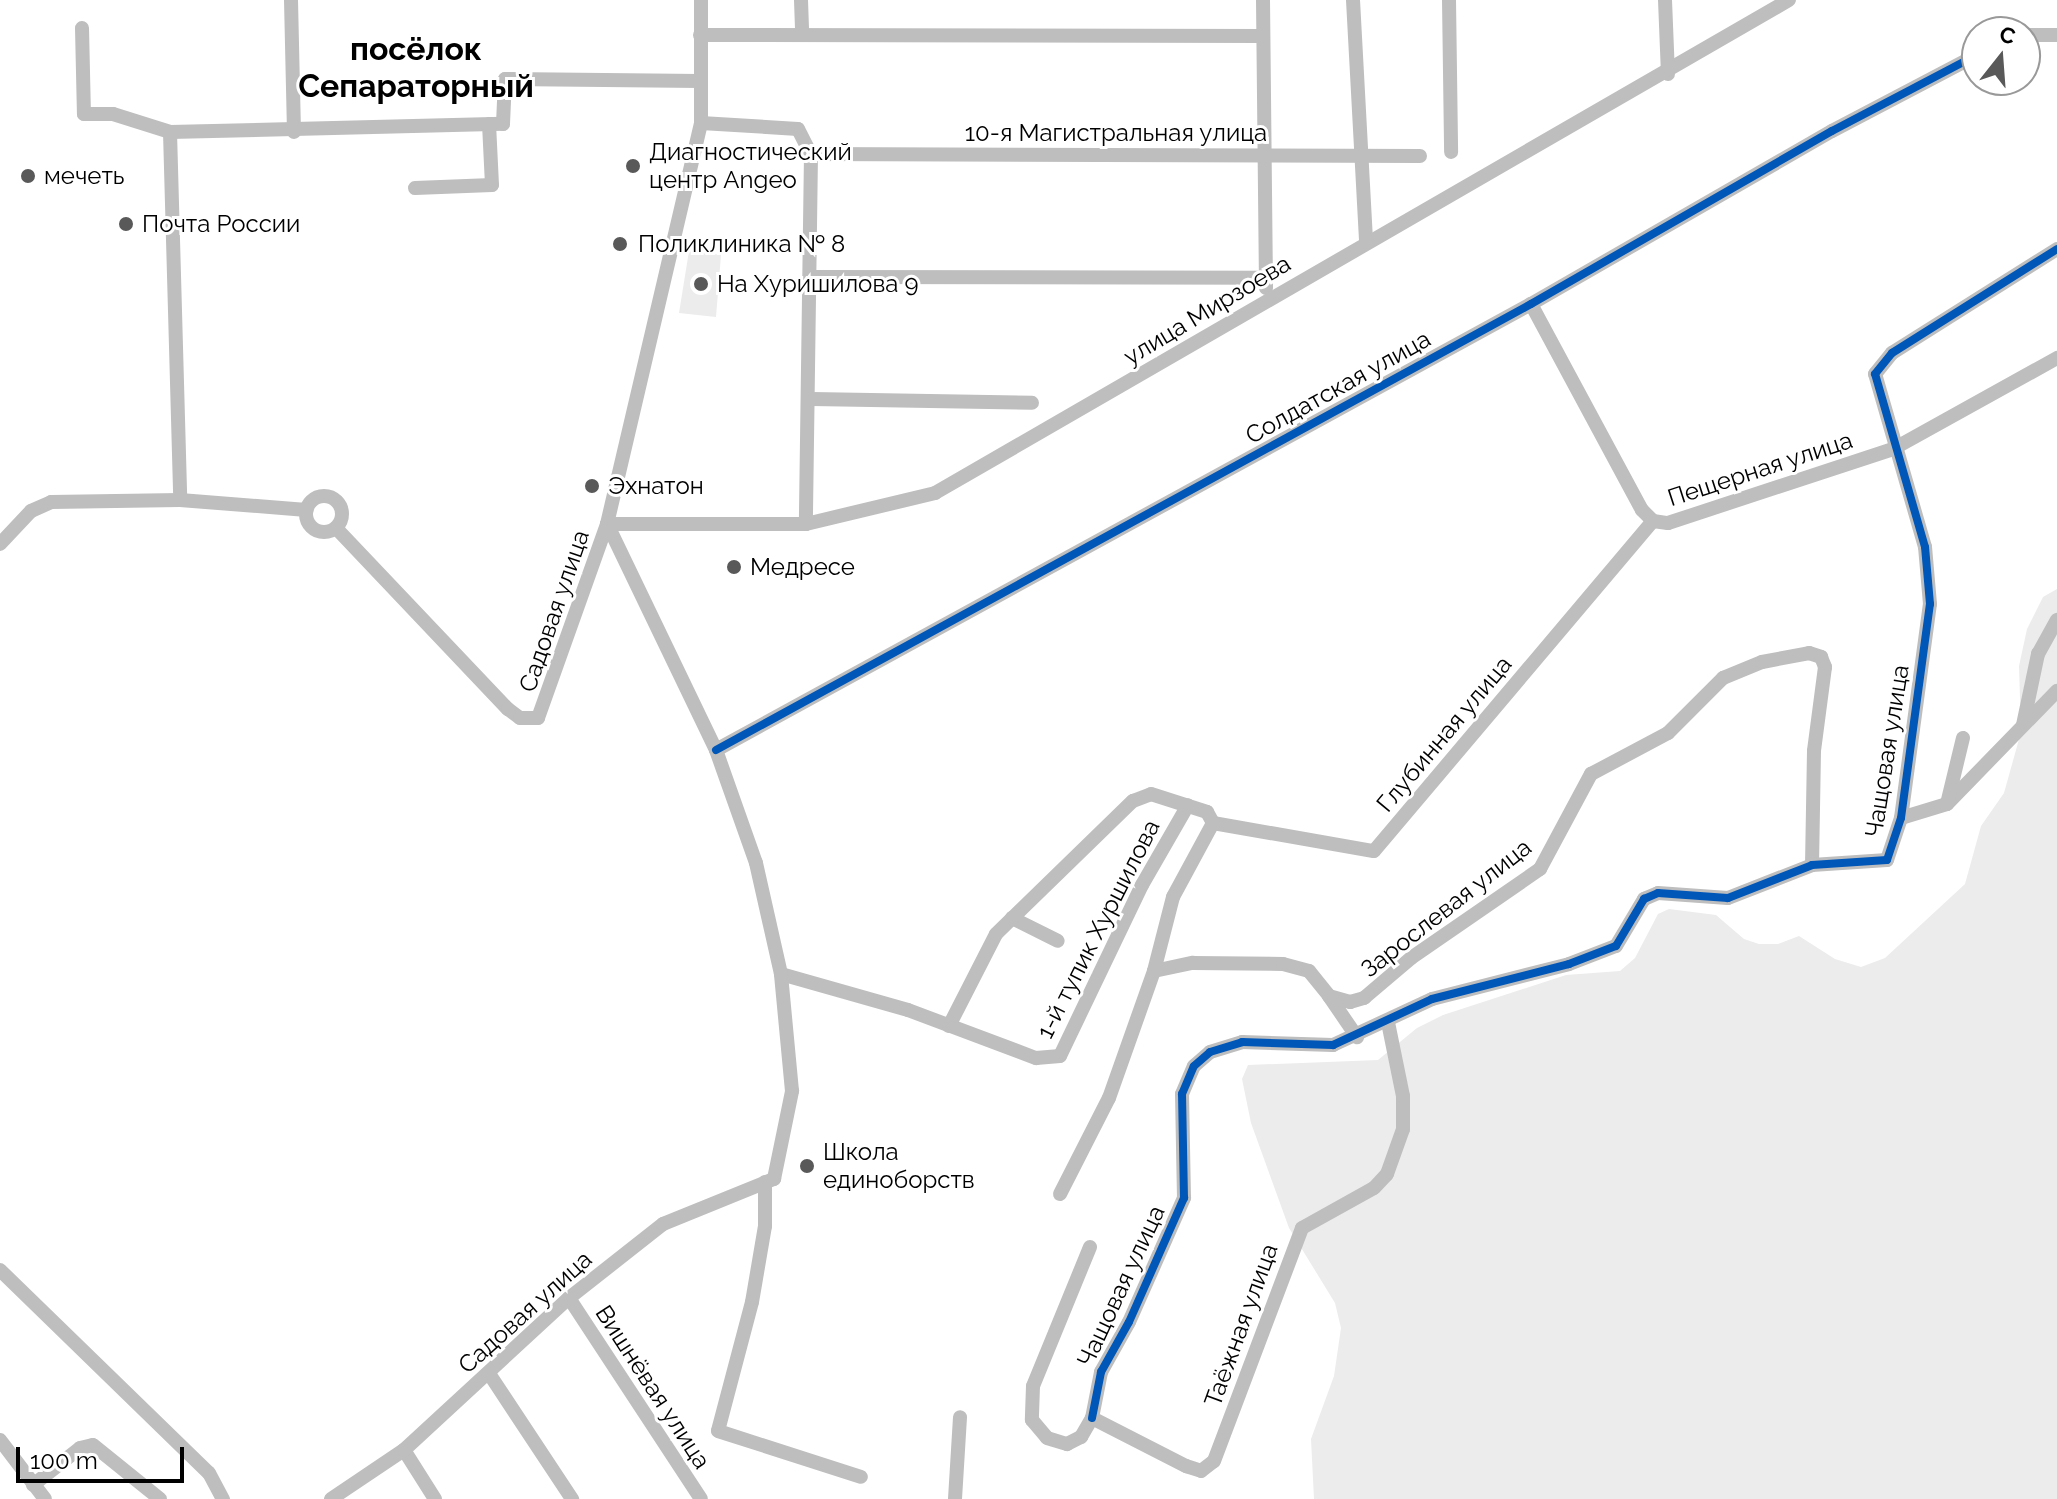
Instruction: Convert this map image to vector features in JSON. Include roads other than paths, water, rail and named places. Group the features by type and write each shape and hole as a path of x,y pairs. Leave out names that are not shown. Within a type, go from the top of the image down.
{"street":[{"path":"291,0 294,132"},
{"name":"Садовая улица","path":"336,528 508,709 531,720 542,712 607,524 701,123 701,0"},
{"path":"801,0 802,33"},
{"path":"1263,0 1267,300"},
{"path":"1353,0 1366,241"},
{"path":"1449,0 1451,152"},
{"path":"1665,0 1668,74"},
{"name":"улица Мирзоева","path":"607,524 806,524 935,493 1366,241 1668,74 1789,0"},
{"path":"82,28 84,114 113,114 170,132 294,132 503,124 505,79 700,81"},
{"path":"700,35 1263,36"},
{"name":"Солдатская улица","path":"716,750 1531,304 1756,173 1961,64"},
{"path":"701,123 798,129 811,154 812,399 806,524"},
{"path":"415,188 492,185 489,124"},
{"path":"170,132 180,500"},
{"name":"10-я Магистральная улица","path":"811,154 1420,156"},
{"name":"Чащовая улица","path":"1092,1418 1101,1372 1129,1322 1184,1198 1180,1113 1194,1066 1210,1052 1242,1042 1333,1045 1357,1037 1432,999 1569,964 1616,946 1644,899 1658,893 1728,898 1812,865 1887,860 1901,818 1930,604 1925,547 1874,384 1880,362 2057,249"},
{"path":"811,277 1266,278"},
{"name":"Пещерная улица","path":"1531,304 1642,510 1653,521 1668,523 1893,449 2057,358"},
{"path":"812,399 1032,403"},
{"path":"0,544 31,511 51,502 180,500 307,510 322,496 335,500 342,512 336,528 324,532 312,528 307,510"},
{"name":"Глубинная улица","path":"1213,823 1374,851 1653,521"},
{"path":"607,524 716,750 756,863 781,974 792,1091 774,1179 765,1182 765,1226 752,1302 718,1431 861,1477"},
{"path":"2023,725 2038,654 2057,620"},
{"name":"Зарослевая улица","path":"1329,996 1350,1002 1364,998 1411,958 1540,869 1591,774 1668,733 1723,678 1762,662 1809,653 1821,657 1825,667 1814,751 1812,865"},
{"path":"1901,818 1947,804 2057,691"},
{"path":"1947,804 1963,738"},
{"name":"1-й тупик Хуршилова","path":"949,1026 996,934 1141,794 1207,812 1213,823"},
{"name":"1-й тупик Хуршилова","path":"781,974 949,1026 1036,1058 1060,1056 1142,885 1188,805"},
{"path":"1060,1194 1109,1098 1154,971 1173,897 1213,823"},
{"path":"1012,918 1058,941"},
{"path":"1154,971 1193,963 1298,966 1329,996 1357,1037"},
{"name":"Таёжная улица","path":"1092,1418 1186,1466 1201,1471 1214,1461 1302,1228 1374,1188 1387,1174 1403,1129 1403,1096 1388,1022"},
{"name":"Садовая улица","path":"331,1499 404,1450 429,1422 490,1375 569,1298 663,1224 765,1182"},
{"path":"1090,1247 1033,1386 1032,1420 1047,1438 1067,1444 1081,1437 1092,1418"},
{"path":"0,1270 209,1473 223,1499"},
{"name":"Вишнёвая улица","path":"569,1298 701,1499"},
{"path":"490,1375 572,1499"},
{"path":"955,1499 960,1417"},
{"path":"0,1440 45,1499"},
{"path":"33,1485 80,1448 93,1445 160,1499"},
{"path":"404,1450 435,1499"}],"place":[{"name":"Диагностический центр Angeo","path":"633,166"},
{"name":"мечеть","path":"28,176"},
{"name":"Почта России","path":"126,224"},
{"name":"Поликлиника № 8","path":"620,244"},
{"name":"На Хуришилова 9","path":"701,284"},
{"name":"Эхнатон","path":"592,486"},
{"name":"Медресе","path":"734,567"},
{"name":"Школа единоборств","path":"807,1166"}],"district":[{"name":"посёлок Сепараторный","path":"416,68"}]}
